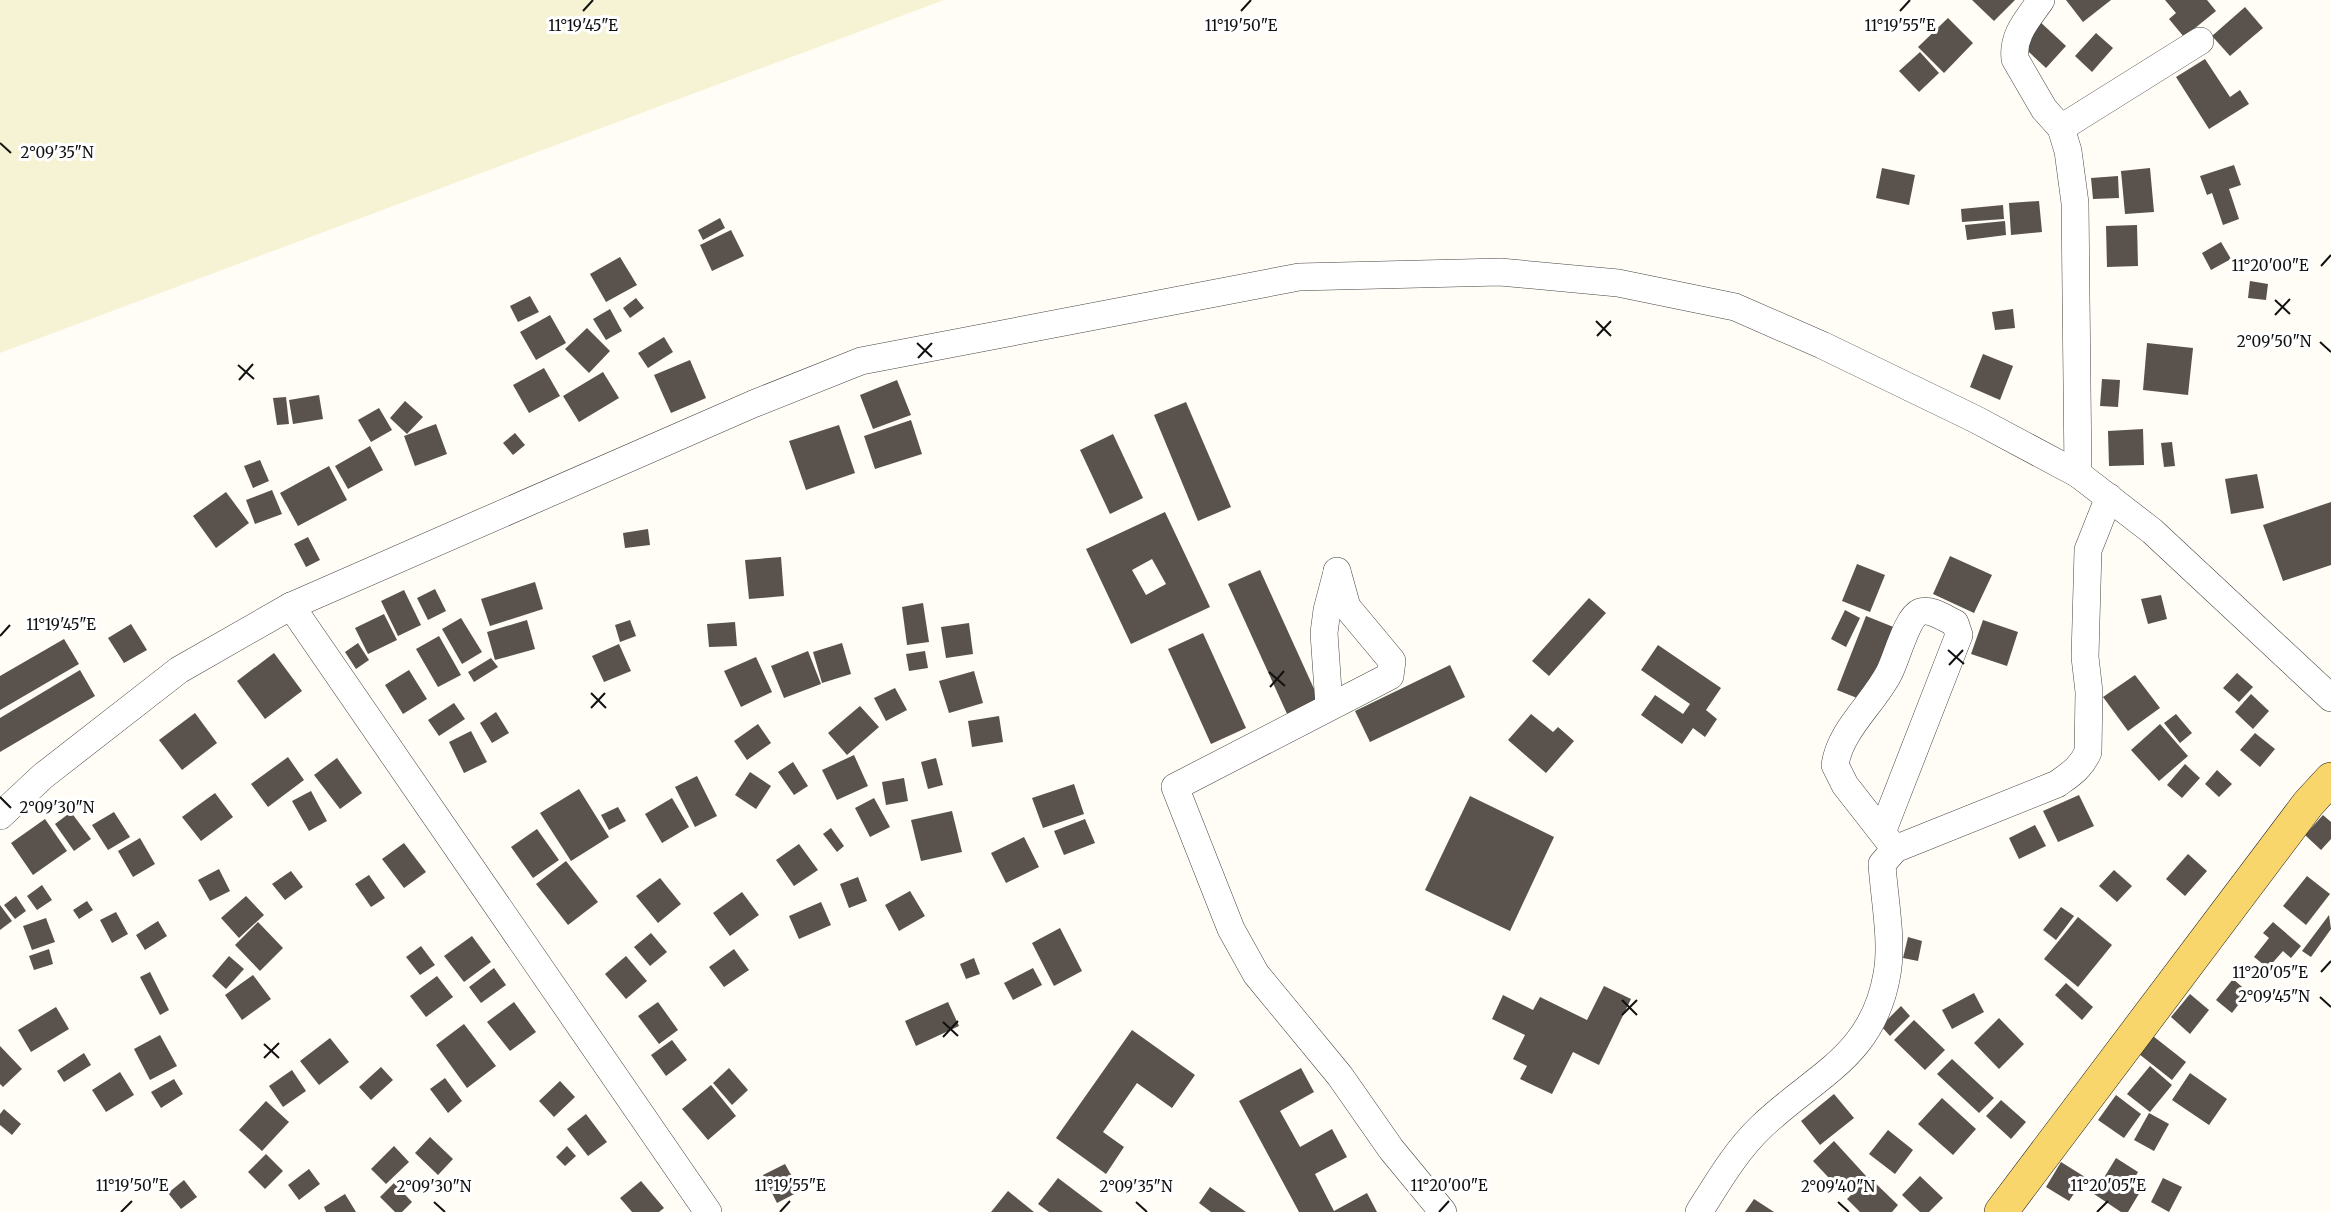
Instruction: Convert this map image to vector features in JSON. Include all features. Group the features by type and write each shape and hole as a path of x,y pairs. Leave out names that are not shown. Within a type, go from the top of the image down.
{"main road":[{"path":"2001,1212 2308,804 2331,779"}],"street":[{"path":"2041,0 2014,42 2014,52 2044,109 2061,128 2068,151 2075,203 2078,474"},
{"path":"2061,128 2200,41"},
{"path":"0,816 44,776 179,670 291,606 743,408 861,361 1299,277 1500,272 1618,283 1735,307 1894,379 2078,474 2152,531 2331,698"},
{"path":"1889,839 2057,784 2080,766 2088,752 2090,693 2085,657 2088,550 2109,497"},
{"path":"291,606 708,1212"},
{"path":"1699,1212 1735,1156 1760,1128 1850,1053 1864,1037 1875,1013 1887,974 1882,864 1959,634 1955,623 1927,611 1921,612 1911,620 1885,681 1840,746 1836,757 1835,765 1839,775 1889,839"},
{"path":"1329,705 1175,787 1231,929 1256,974 1340,1076 1392,1149 1443,1212"}],"shaded area":[{"path":"0,0 944,0 0,353"}],"building":[{"path":"1972,0 2015,0 1994,21"},
{"path":"2066,0 2111,0 2083,22"},
{"path":"2165,0 2207,0 2216,11 2184,37 2169,19 2176,13"},
{"path":"2245,7 2263,28 2230,56 2212,36"},
{"path":"1948,18 1973,43 1944,73 1918,47"},
{"path":"2037,19 2066,46 2046,68 2017,41"},
{"path":"2096,33 2113,48 2092,72 2075,56"},
{"path":"1920,52 1939,73 1919,92 1899,71"},
{"path":"2205,59 2230,97 2240,90 2249,104 2209,129 2176,77"},
{"path":"2234,165 2241,185 2229,189 2239,219 2223,225 2212,193 2207,195 2200,176"},
{"path":"1882,168 1915,175 1909,205 1876,198"},
{"path":"2150,168 2154,212 2125,214 2121,171"},
{"path":"2118,176 2119,198 2093,199 2091,178"},
{"path":"2039,201 2042,232 2011,235 2009,203"},
{"path":"2003,205 2004,219 1962,222 1961,209"},
{"path":"720,218 725,228 703,240 698,230"},
{"path":"2005,221 2006,235 1967,240 1965,225"},
{"path":"2137,225 2138,266 2107,267 2106,226"},
{"path":"731,230 744,256 712,271 700,245"},
{"path":"2221,242 2231,259 2211,270 2202,253"},
{"path":"620,257 637,285 606,302 590,274"},
{"path":"2250,281 2268,284 2266,300 2248,298"},
{"path":"530,296 539,312 518,322 510,306"},
{"path":"636,298 644,308 630,318 623,308"},
{"path":"610,309 622,331 606,340 593,319"},
{"path":"2013,309 2015,328 1995,330 1992,312"},
{"path":"550,315 566,343 536,360 520,332"},
{"path":"587,328 610,351 589,373 565,349"},
{"path":"664,337 673,352 648,368 638,353"},
{"path":"2147,343 2193,348 2188,395 2143,390"},
{"path":"1983,354 2013,366 2000,400 1970,387"},
{"path":"690,360 706,398 671,413 654,375"},
{"path":"544,368 560,396 529,413 513,385"},
{"path":"603,372 619,398 579,422 563,396"},
{"path":"2102,379 2120,380 2118,407 2100,406"},
{"path":"897,380 911,415 873,429 860,395"},
{"path":"319,395 323,419 293,424 289,400"},
{"path":"286,397 289,424 277,425 273,398"},
{"path":"405,401 423,417 407,434 390,418"},
{"path":"1186,402 1231,507 1198,521 1154,415"},
{"path":"379,408 392,430 371,442 358,420"},
{"path":"911,420 922,454 875,469 864,436"},
{"path":"436,424 447,454 415,466 404,436"},
{"path":"839,425 855,473 806,490 789,441"},
{"path":"2143,429 2144,465 2109,466 2108,431"},
{"path":"515,433 525,445 513,455 503,443"},
{"path":"1113,434 1143,498 1110,514 1080,450"},
{"path":"2172,442 2175,466 2164,467 2161,443"},
{"path":"370,446 383,470 348,489 335,466"},
{"path":"260,460 269,481 253,488 244,466"},
{"path":"329,466 347,500 298,526 280,493"},
{"path":"2257,474 2264,508 2231,514 2225,479"},
{"path":"272,490 282,514 255,524 246,500"},
{"path":"226,492 249,523 216,548 193,516"},
{"path":"2331,502 2331,565 2283,581 2263,525"},
{"path":"1165,512 1210,607 1131,644 1086,549","holes":["1152,559 1166,584 1146,595 1132,570"]},
{"path":"648,529 650,545 625,548 623,533"},
{"path":"308,537 320,560 306,567 294,544"},
{"path":"1950,556 1992,575 1974,613 1933,594"},
{"path":"781,557 784,596 749,599 745,560"},
{"path":"1857,564 1885,575 1870,612 1842,601"},
{"path":"1260,570 1320,702 1288,716 1228,584"},
{"path":"535,582 543,609 490,626 481,599"},
{"path":"435,589 446,611 428,620 417,598"},
{"path":"404,590 421,625 398,636 381,601"},
{"path":"2161,595 2167,619 2148,624 2141,599"},
{"path":"1589,598 1606,613 1549,676 1532,661"},
{"path":"923,603 929,642 907,645 902,607"},
{"path":"1845,610 1860,618 1846,647 1831,639"},
{"path":"384,614 397,640 368,654 355,628"},
{"path":"1866,616 1896,628 1867,702 1837,690"},
{"path":"461,618 482,652 462,664 442,629"},
{"path":"527,620 535,649 495,660 487,632"},
{"path":"630,620 636,636 620,642 615,625"},
{"path":"1983,620 2018,632 2007,666 1971,654"},
{"path":"735,622 737,646 709,647 707,624"},
{"path":"969,623 973,654 946,658 941,627"},
{"path":"131,624 147,650 124,663 108,638"},
{"path":"1203,633 1246,728 1211,744 1168,649"},
{"path":"439,636 461,675 438,687 416,649"},
{"path":"64,639 79,664 0,710 0,676"},
{"path":"358,643 369,660 356,669 345,652"},
{"path":"842,643 851,674 822,683 813,652"},
{"path":"619,644 631,671 604,682 592,656"},
{"path":"1658,645 1721,688 1706,710 1717,719 1705,737 1693,728 1682,744 1641,715 1655,695 1683,714 1690,704 1641,670"},
{"path":"808,651 821,684 784,698 771,666"},
{"path":"925,651 928,668 909,671 906,654"},
{"path":"274,653 302,691 265,719 237,681"},
{"path":"756,657 772,692 741,707 724,671"},
{"path":"491,658 498,667 474,682 468,672"},
{"path":"1450,665 1465,697 1370,742 1355,711"},
{"path":"80,670 95,696 0,752 0,718"},
{"path":"409,670 427,699 403,714 385,685"},
{"path":"974,671 983,703 949,713 939,681"},
{"path":"2237,673 2253,687 2239,702 2223,688"},
{"path":"2135,675 2160,708 2128,731 2103,697"},
{"path":"895,688 907,710 886,721 874,698"},
{"path":"2251,694 2269,711 2253,729 2235,712"},
{"path":"454,703 465,719 439,736 428,720"},
{"path":"860,706 879,727 847,755 828,733"},
{"path":"496,712 509,733 492,743 480,723"},
{"path":"195,713 217,743 182,770 159,740"},
{"path":"1531,714 1553,732 1558,727 1574,741 1546,773 1508,740"},
{"path":"2176,714 2192,733 2180,743 2164,723"},
{"path":"999,716 1003,742 972,747 968,721"},
{"path":"758,724 771,743 747,760 734,741"},
{"path":"2160,724 2188,756 2159,781 2131,750"},
{"path":"471,731 487,762 464,773 449,742"},
{"path":"2255,733 2275,749 2260,767 2240,750"},
{"path":"854,755 868,786 837,800 822,770"},
{"path":"288,757 304,780 268,807 251,784"},
{"path":"337,758 362,793 340,809 314,775"},
{"path":"936,758 943,785 928,789 921,762"},
{"path":"793,762 808,786 794,795 778,772"},
{"path":"2185,764 2200,778 2182,798 2167,785"},
{"path":"2217,770 2232,784 2219,797 2205,784"},
{"path":"750,772 771,786 756,809 735,795"},
{"path":"697,776 717,816 695,827 675,787"},
{"path":"904,778 908,801 886,805 882,782"},
{"path":"1074,784 1084,814 1043,828 1032,798"},
{"path":"579,789 609,837 571,861 540,813"},
{"path":"311,791 327,821 309,831 292,801"},
{"path":"215,793 233,817 201,841 182,817"},
{"path":"2079,795 2094,826 2058,842 2043,811"},
{"path":"1470,796 1554,837 1510,931 1425,890"},
{"path":"672,798 689,827 662,843 645,814"},
{"path":"874,798 890,827 870,837 855,808"},
{"path":"618,807 626,821 609,830 601,815"},
{"path":"952,811 962,852 921,861 911,820"},
{"path":"71,812 91,839 74,851 55,824"},
{"path":"114,812 130,837 108,850 92,825"},
{"path":"2323,815 2331,822 2331,839 2321,850 2305,835"},
{"path":"45,819 67,851 33,875 11,843"},
{"path":"1085,819 1095,843 1064,855 1054,831"},
{"path":"2035,825 2046,846 2019,859 2009,838"},
{"path":"831,828 844,846 837,852 823,834"},
{"path":"537,829 559,860 533,878 511,847"},
{"path":"1024,837 1039,867 1006,883 991,853"},
{"path":"140,838 155,864 133,877 118,851"},
{"path":"404,843 426,872 404,888 382,859"},
{"path":"799,844 818,870 794,886 776,860"},
{"path":"2188,854 2207,871 2185,896 2166,879"},
{"path":"566,861 598,902 568,925 536,884"},
{"path":"219,869 230,891 210,901 198,880"},
{"path":"2114,870 2132,886 2117,902 2099,886"},
{"path":"291,871 303,887 285,900 272,884"},
{"path":"369,875 385,898 371,907 355,884"},
{"path":"2307,876 2330,894 2306,925 2283,906"},
{"path":"858,877 867,901 849,908 840,884"},
{"path":"660,878 681,904 658,923 636,896"},
{"path":"42,885 52,900 37,910 27,896"},
{"path":"910,891 925,916 899,931 885,905"},
{"path":"742,892 759,915 730,936 713,913"},
{"path":"16,896 26,911 15,919 4,905"},
{"path":"246,896 264,915 239,938 221,918"},
{"path":"87,901 93,910 79,919 73,910"},
{"path":"821,902 831,925 799,939 789,916"},
{"path":"0,905 12,921 0,930"},
{"path":"2061,907 2074,916 2056,940 2043,930"},
{"path":"116,912 128,934 112,943 100,920"},
{"path":"2329,915 2331,929 2311,957 2302,951"},
{"path":"2078,917 2112,945 2078,987 2044,959"},
{"path":"46,918 55,942 32,950 23,926"},
{"path":"158,921 167,936 145,950 136,935"},
{"path":"258,922 283,948 260,971 235,945"},
{"path":"2273,922 2301,946 2291,958 2283,951 2268,968 2254,957 2269,938 2263,933"},
{"path":"1060,928 1082,971 1054,986 1032,943"},
{"path":"651,933 667,952 650,966 634,947"},
{"path":"472,936 491,962 464,982 444,956"},
{"path":"1908,937 1922,941 1918,961 1903,958"},
{"path":"421,946 435,965 420,975 406,957"},
{"path":"49,949 53,964 34,970 29,956"},
{"path":"734,949 749,970 724,987 709,967"},
{"path":"229,956 244,969 226,989 212,976"},
{"path":"626,956 647,981 626,999 605,974"},
{"path":"974,958 980,974 966,979 960,964"},
{"path":"494,968 506,985 481,1003 469,987"},
{"path":"1033,968 1042,985 1013,1000 1004,983"},
{"path":"150,972 169,1010 160,1015 140,977"},
{"path":"253,975 271,999 242,1020 225,995"},
{"path":"437,976 453,997 426,1017 410,996"},
{"path":"2233,979 2248,992 2232,1013 2216,1000"},
{"path":"2066,983 2093,1007 2082,1020 2055,995"},
{"path":"1604,986 1631,999 1599,1065 1573,1052 1552,1094 1520,1079 1527,1066 1513,1059 1525,1035 1492,1019 1503,995 1533,1010 1540,997 1587,1020"},
{"path":"1974,993 1984,1012 1952,1029 1942,1010"},
{"path":"2190,994 2209,1010 2190,1034 2171,1017"},
{"path":"514,1002 536,1032 510,1051 487,1022"},
{"path":"658,1002 678,1030 659,1044 638,1016"},
{"path":"948,1002 959,1026 916,1046 905,1021"},
{"path":"1901,1006 1910,1016 1890,1036 1881,1026"},
{"path":"56,1007 69,1029 31,1052 18,1030"},
{"path":"1999,1018 2024,1044 1999,1069 1974,1043"},
{"path":"1914,1020 1945,1050 1925,1070 1894,1040"},
{"path":"464,1024 496,1066 467,1088 436,1045"},
{"path":"1132,1030 1195,1075 1172,1108 1137,1083 1103,1132 1124,1147 1106,1174 1056,1138"},
{"path":"160,1035 177,1066 150,1080 134,1049"},
{"path":"2153,1036 2186,1062 2172,1080 2139,1054"},
{"path":"330,1038 349,1062 319,1085 300,1061"},
{"path":"672,1040 687,1060 666,1076 651,1055"},
{"path":"0,1046 22,1069 3,1087 0,1084"},
{"path":"84,1053 91,1065 64,1082 57,1071"},
{"path":"1952,1059 1994,1098 1979,1113 1937,1074"},
{"path":"2150,1066 2172,1085 2150,1112 2127,1094"},
{"path":"381,1067 393,1080 371,1100 359,1087"},
{"path":"729,1068 748,1090 732,1105 713,1083"},
{"path":"1301,1068 1314,1092 1280,1111 1300,1147 1332,1129 1347,1157 1315,1174 1334,1211 1367,1193 1377,1212 1299,1212 1239,1101"},
{"path":"292,1070 306,1091 283,1107 269,1086"},
{"path":"120,1072 134,1095 106,1112 92,1090"},
{"path":"2190,1073 2227,1099 2209,1125 2172,1100"},
{"path":"445,1078 462,1101 448,1113 430,1089"},
{"path":"174,1079 183,1094 161,1108 151,1092"},
{"path":"560,1081 575,1097 554,1117 539,1101"},
{"path":"711,1085 736,1116 708,1140 682,1109"},
{"path":"1834,1094 1854,1118 1820,1145 1801,1121"},
{"path":"2116,1095 2141,1114 2124,1138 2098,1120"},
{"path":"1942,1098 1976,1129 1953,1155 1918,1124"},
{"path":"2001,1100 2026,1122 2011,1139 1986,1116"},
{"path":"266,1101 289,1122 262,1151 239,1130"},
{"path":"4,1109 21,1124 12,1135 0,1125 0,1114"},
{"path":"2149,1113 2169,1124 2154,1151 2134,1140"},
{"path":"586,1114 607,1142 588,1156 567,1129"},
{"path":"1888,1130 1913,1150 1895,1174 1869,1154"},
{"path":"430,1137 453,1159 438,1175 415,1153"},
{"path":"1834,1141 1866,1176 1845,1195 1813,1161"},
{"path":"394,1146 409,1162 386,1184 371,1169"},
{"path":"567,1146 576,1156 565,1166 556,1157"},
{"path":"266,1154 283,1171 265,1189 248,1172"},
{"path":"2116,1158 2138,1172 2130,1186 2140,1192 2128,1212 2121,1212 2094,1194"},
{"path":"2061,1162 2085,1177 2069,1201 2046,1187"},
{"path":"785,1164 800,1191 777,1203 763,1175"},
{"path":"309,1169 320,1184 299,1200 288,1185"},
{"path":"1920,1176 1943,1198 1929,1212 1920,1212 1902,1195"},
{"path":"1869,1177 1898,1205 1892,1212 1860,1212 1847,1199"},
{"path":"1058,1178 1103,1212 1049,1212 1038,1204"},
{"path":"2163,1178 2182,1187 2169,1212 2151,1202"},
{"path":"184,1180 197,1197 181,1209 168,1193"},
{"path":"641,1181 664,1208 659,1212 632,1212 620,1198"},
{"path":"394,1183 412,1202 402,1212 395,1212 380,1197"},
{"path":"1210,1187 1246,1212 1211,1212 1199,1203"},
{"path":"1008,1191 1034,1212 991,1212"},
{"path":"345,1194 356,1212 326,1212 324,1207"},
{"path":"1754,1199 1774,1212 1745,1212"}]}
